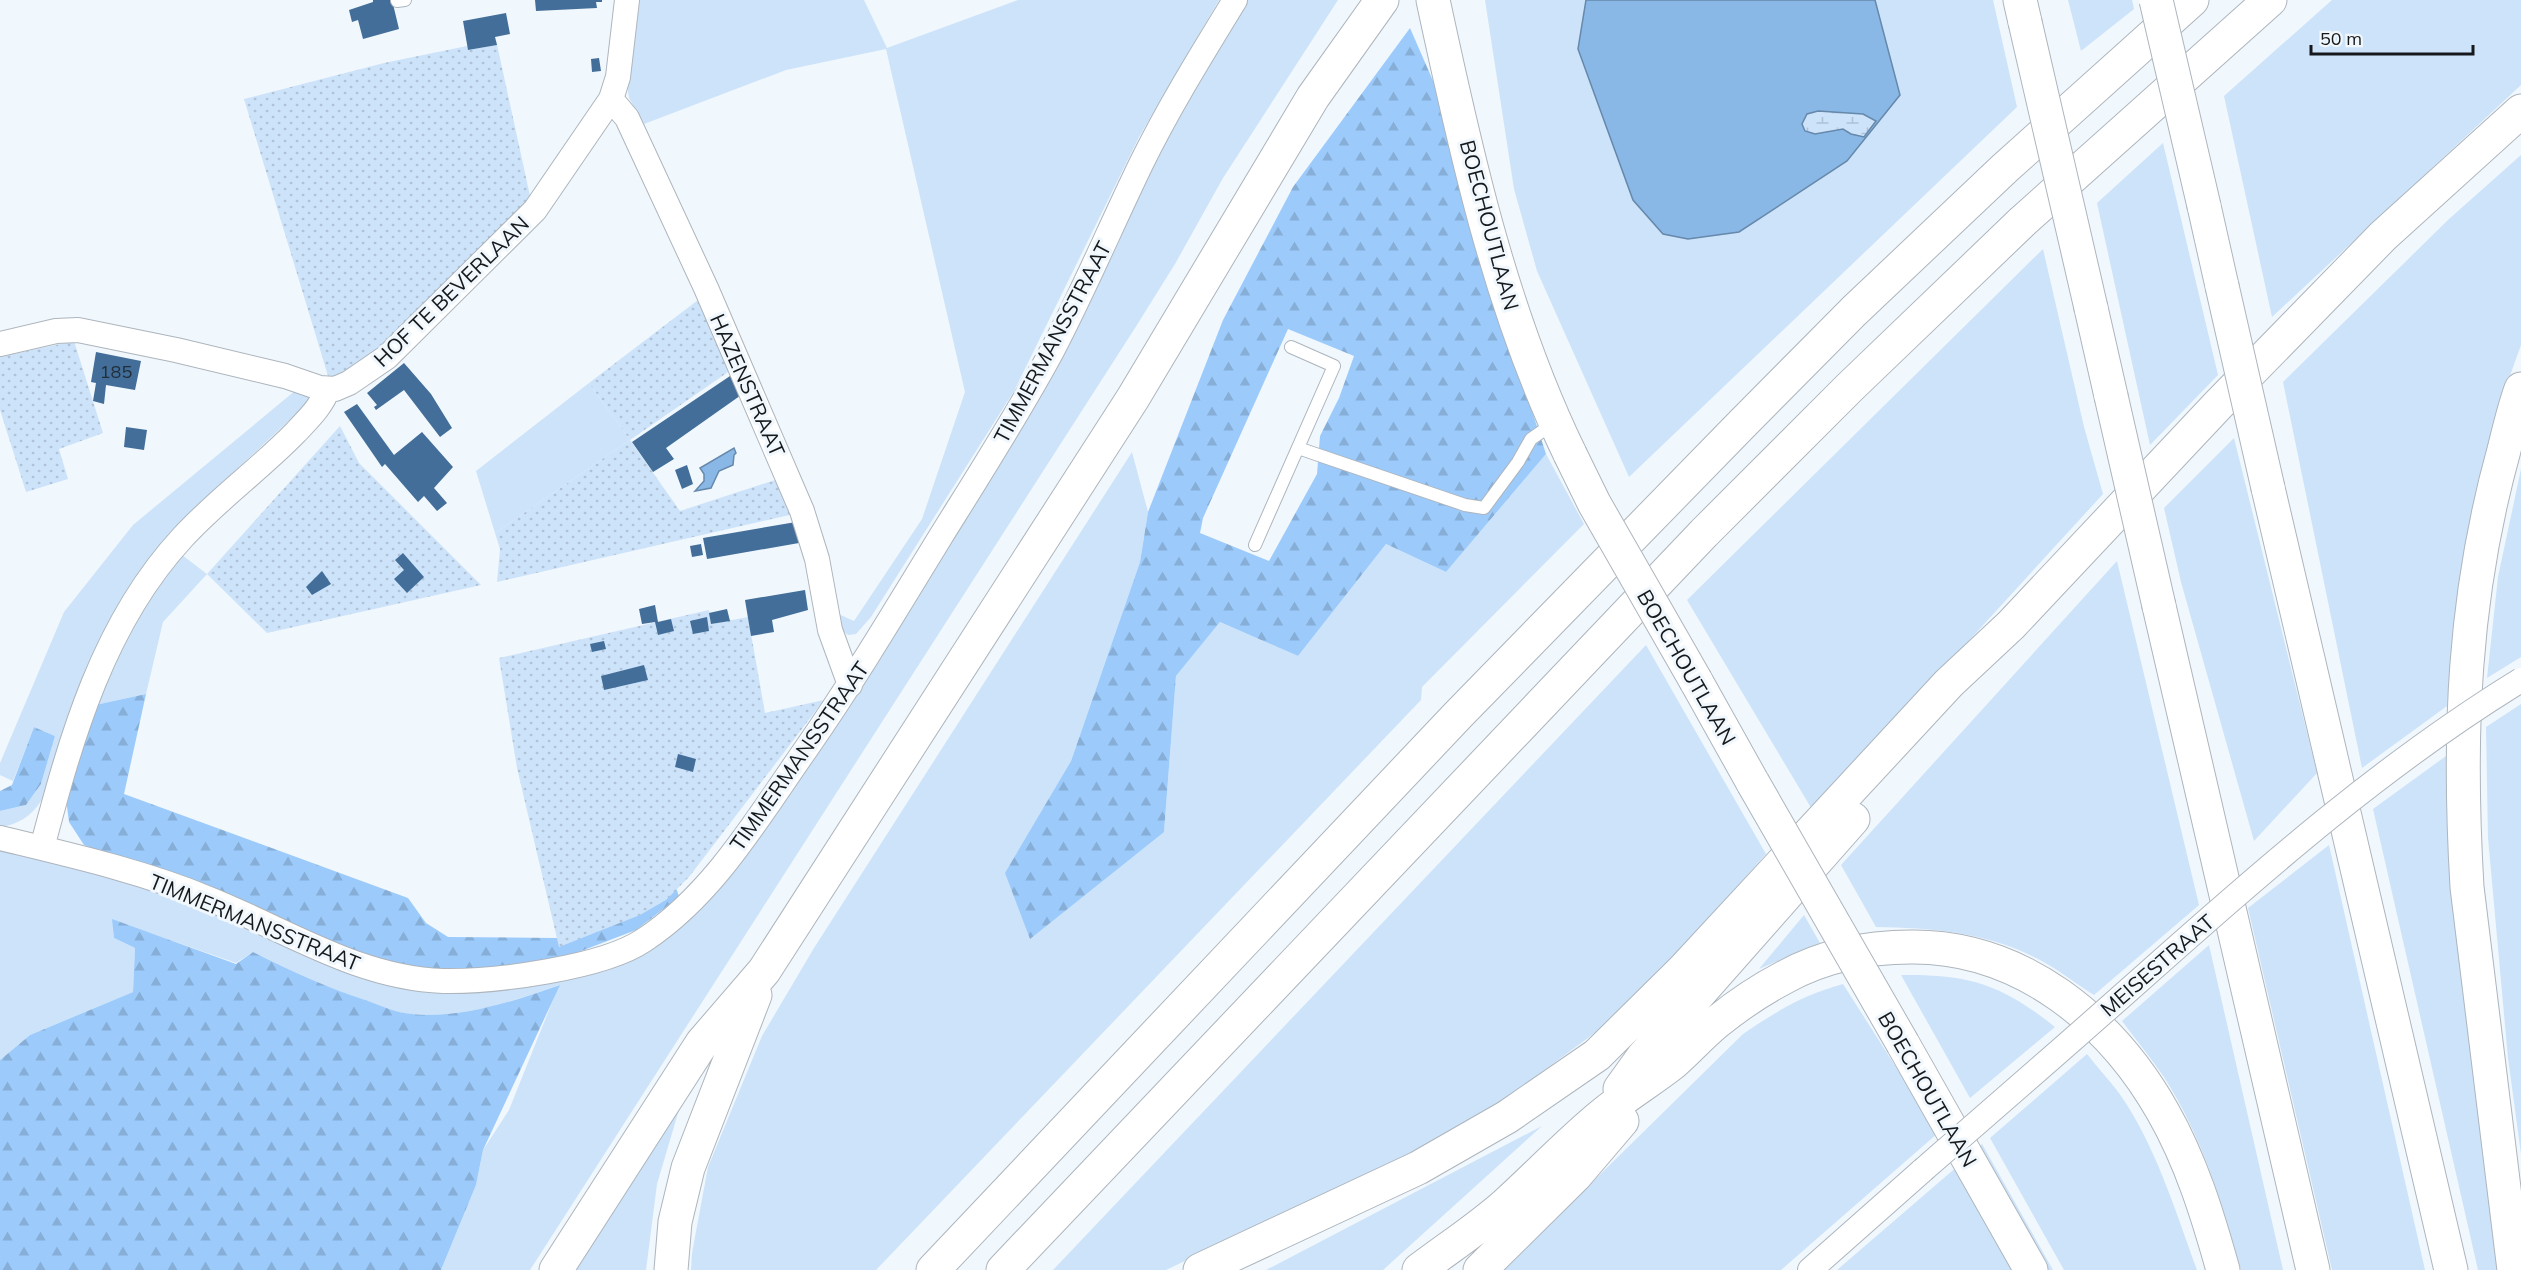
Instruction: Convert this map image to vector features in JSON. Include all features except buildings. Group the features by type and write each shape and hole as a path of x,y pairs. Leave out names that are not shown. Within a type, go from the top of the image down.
{"main road":[{"path":"556,1270 702,1043 764,971 1133,398 1312,97 1382,0"},
{"path":"2156,0 2451,1270"},
{"path":"933,1270 1458,715 1854,311 2005,168 2192,0"},
{"path":"1003,1270 1704,533 1849,388 2023,221 2270,0"},
{"name":"BOECHOUTLAAN","path":"1436,11 1489,233 1523,343 1570,454 1594,503 2031,1270"},
{"path":"2023,11 2313,1270"},
{"path":"1200,1270 1418,1168 1507,1118 1597,1054 1684,969 1949,683 2011,624 2218,405 2383,236 2521,111"},
{"path":"2514,1270 2467,887 2464,836 2463,709 2469,623 2480,550 2494,485 2521,389"},
{"path":"1602,1115 1643,1057 1962,696 2011,624"},
{"path":"1480,1270 1576,1175 1673,1063 1715,1023 1748,998 1787,975 1855,952 1897,947 1931,947 1976,955 2013,966 2050,986 2081,1011 2114,1043 2140,1075 2163,1111 2180,1146 2210,1222 2223,1270"},
{"path":"671,1270 675,1222 688,1168 764,971"},
{"path":"1419,1270 1503,1206 1602,1115 1673,1063"}],"street":[{"name":"HOF TE BEVERLAAN","path":"328,389 349,383 387,357 535,210 611,99 618,76 627,0"},
{"name":"TIMMERMANSSTRAAT","path":"0,838 119,868 207,898 316,950 400,976 440,981 514,977 627,950 643,941 684,910 723,865 762,813 850,685 993,452 1050,354 1164,119 1234,0"},
{"name":"HAZENSTRAAT","path":"611,99 627,118 706,288 787,472 811,539 830,630 850,685"},
{"path":"0,344 56,331 90,332 271,373 328,389 321,406 273,456 183,537 142,589 122,621 104,654 89,693 59,786 42,849"},
{"name":"MEISESTRAAT","path":"1810,1270 2293,847 2386,772 2521,680"}],"lane":[{"path":"1255,545 1334,366 1291,347"},
{"path":"1298,448 1465,505 1484,508 1518,462 1531,439 1555,422"}],"green space":[{"path":"640,0 864,0 887,48 1018,0 1219,0 1139,137 1014,391 871,617 856,634 848,635 843,631 836,613 854,621 922,519 965,392 886,49 786,70 644,124 629,98 627,85"},
{"path":"1247,0 1338,0 1223,178 1175,264 1135,328 530,1270 441,1270 476,1185 483,1150 509,1110 559,985 506,1003 468,1011 430,1015 405,1013 324,985 253,952 236,963 113,920 114,938 135,948 133,992 30,1035 0,1060 0,848 157,891 394,984 665,939 705,903 851,704 966,518 1097,287 1162,147"},
{"path":"1485,0 1993,0 2017,107 1629,477 1537,271 1514,189"},
{"path":"2068,0 2132,0 2134,9 2081,51"},
{"path":"2332,0 2521,0 2521,85 2272,317 2224,96"},
{"path":"1410,28 1437,90 1483,261 1546,454 1446,572 1386,544 1298,656 1220,622 1176,676 1164,832 1030,939 1005,873 1071,761 1140,562 1148,512 1223,320 1293,187","holes":["1288,329 1354,356 1339,398 1320,436 1317,474 1269,561 1200,533 1203,518"]},
{"path":"496,40 530,196 493,237 395,334 362,361 329,379 244,99 384,63 467,46 469,50 496,45"},
{"path":"1818,111 1864,114 1877,121 1864,137 1835,128 1815,134 1805,131 1802,124 1807,114"},
{"path":"2163,143 2218,375 2150,445 2097,203"},
{"path":"2521,155 2521,345 2481,473 2464,553 2453,627 2447,706 2362,768 2283,382 2449,219"},
{"path":"2043,249 2084,427 2103,494 1813,811 1687,600"},
{"path":"702,297 731,370 630,440 589,383"},
{"path":"74,341 103,433 59,449 68,479 26,492 0,410 0,357"},
{"path":"589,383 630,440 495,533 476,471"},
{"path":"296,390 304,390 310,400 193,512 141,573 118,607 89,666 45,794 29,815 18,822 0,827 0,811 26,805 41,784 55,736 34,727 13,781 0,775 0,763 64,612 133,525"},
{"path":"340,426 359,463 481,585 267,633 207,574"},
{"path":"2234,438 2317,773 2254,841 2181,582 2164,508"},
{"path":"630,440 680,511 778,479 794,514 497,582 500,549 495,533"},
{"path":"1132,452 1148,512 1140,562 1071,761 1006,873 1164,832 1176,676 1220,622 1298,656 1386,544 1446,572 1546,454 1584,524 1422,687 1421,700 876,1270 691,1270 708,1167 762,1036 814,948"},
{"path":"2521,469 2521,657 2487,678 2498,577"},
{"path":"182,555 207,574 163,622 146,694 95,705 112,665 133,627 156,590"},
{"path":"2117,561 2199,905 2094,995 2047,964 2006,945 1964,934 1876,927 1841,865"},
{"path":"709,610 711,624 748,617 765,713 824,700 689,877 666,900 640,915 559,947 517,768 499,658"},
{"path":"1646,645 1766,854 1683,948 1600,1029 1496,1106 1406,1155 1166,1270 1053,1270"},
{"path":"146,694 124,794 408,898 426,923 448,937 557,938 676,887 679,897 636,930 563,958 493,970 446,973 398,967 84,845 69,822 66,799 95,705"},
{"path":"2521,704 2521,1154 2508,1058 2488,838 2486,727"},
{"path":"34,727 55,736 41,784 26,805 0,811 0,791 12,785"},
{"path":"2446,756 2459,950 2499,1270 2478,1270 2373,809"},
{"path":"2329,845 2425,1270 2332,1270 2248,908"},
{"path":"1804,915 1820,943 1759,969"},
{"path":"112,919 236,964 253,952 324,985 406,1013 431,1015 468,1011 506,1003 560,985 483,1150 476,1185 441,1270 0,1270 0,1060 30,1035 133,992 135,948 114,938"},
{"path":"2209,945 2283,1270 2241,1270 2210,1170 2200,1146 2164,1077 2122,1021"},
{"path":"1901,975 1946,977 1983,984 2018,1001 2055,1027 1970,1098"},
{"path":"1843,984 1938,1133 1781,1270 1503,1270 1743,1034 1767,1018 1815,993"},
{"path":"2087,1054 2119,1093 2144,1135 2164,1179 2197,1270 2064,1270 1990,1138"},
{"path":"681,1103 657,1184 646,1270 576,1270"},
{"path":"1542,1126 1383,1270 1266,1270"},
{"path":"1982,1144 2053,1270 2044,1270 1975,1150"},
{"path":"1959,1165 2019,1270 1837,1270"}],"shaded area":[{"path":"1586,0 1875,0 1900,95 1847,161 1739,232 1688,239 1663,234 1633,200 1578,49","holes":["1818,111 1863,114 1876,121 1864,137 1851,134 1843,129 1815,134 1805,131 1802,124 1807,114"]},
{"path":"734,448 736,453 733,465 719,471 711,488 695,491 704,481 704,474 700,468"}]}
